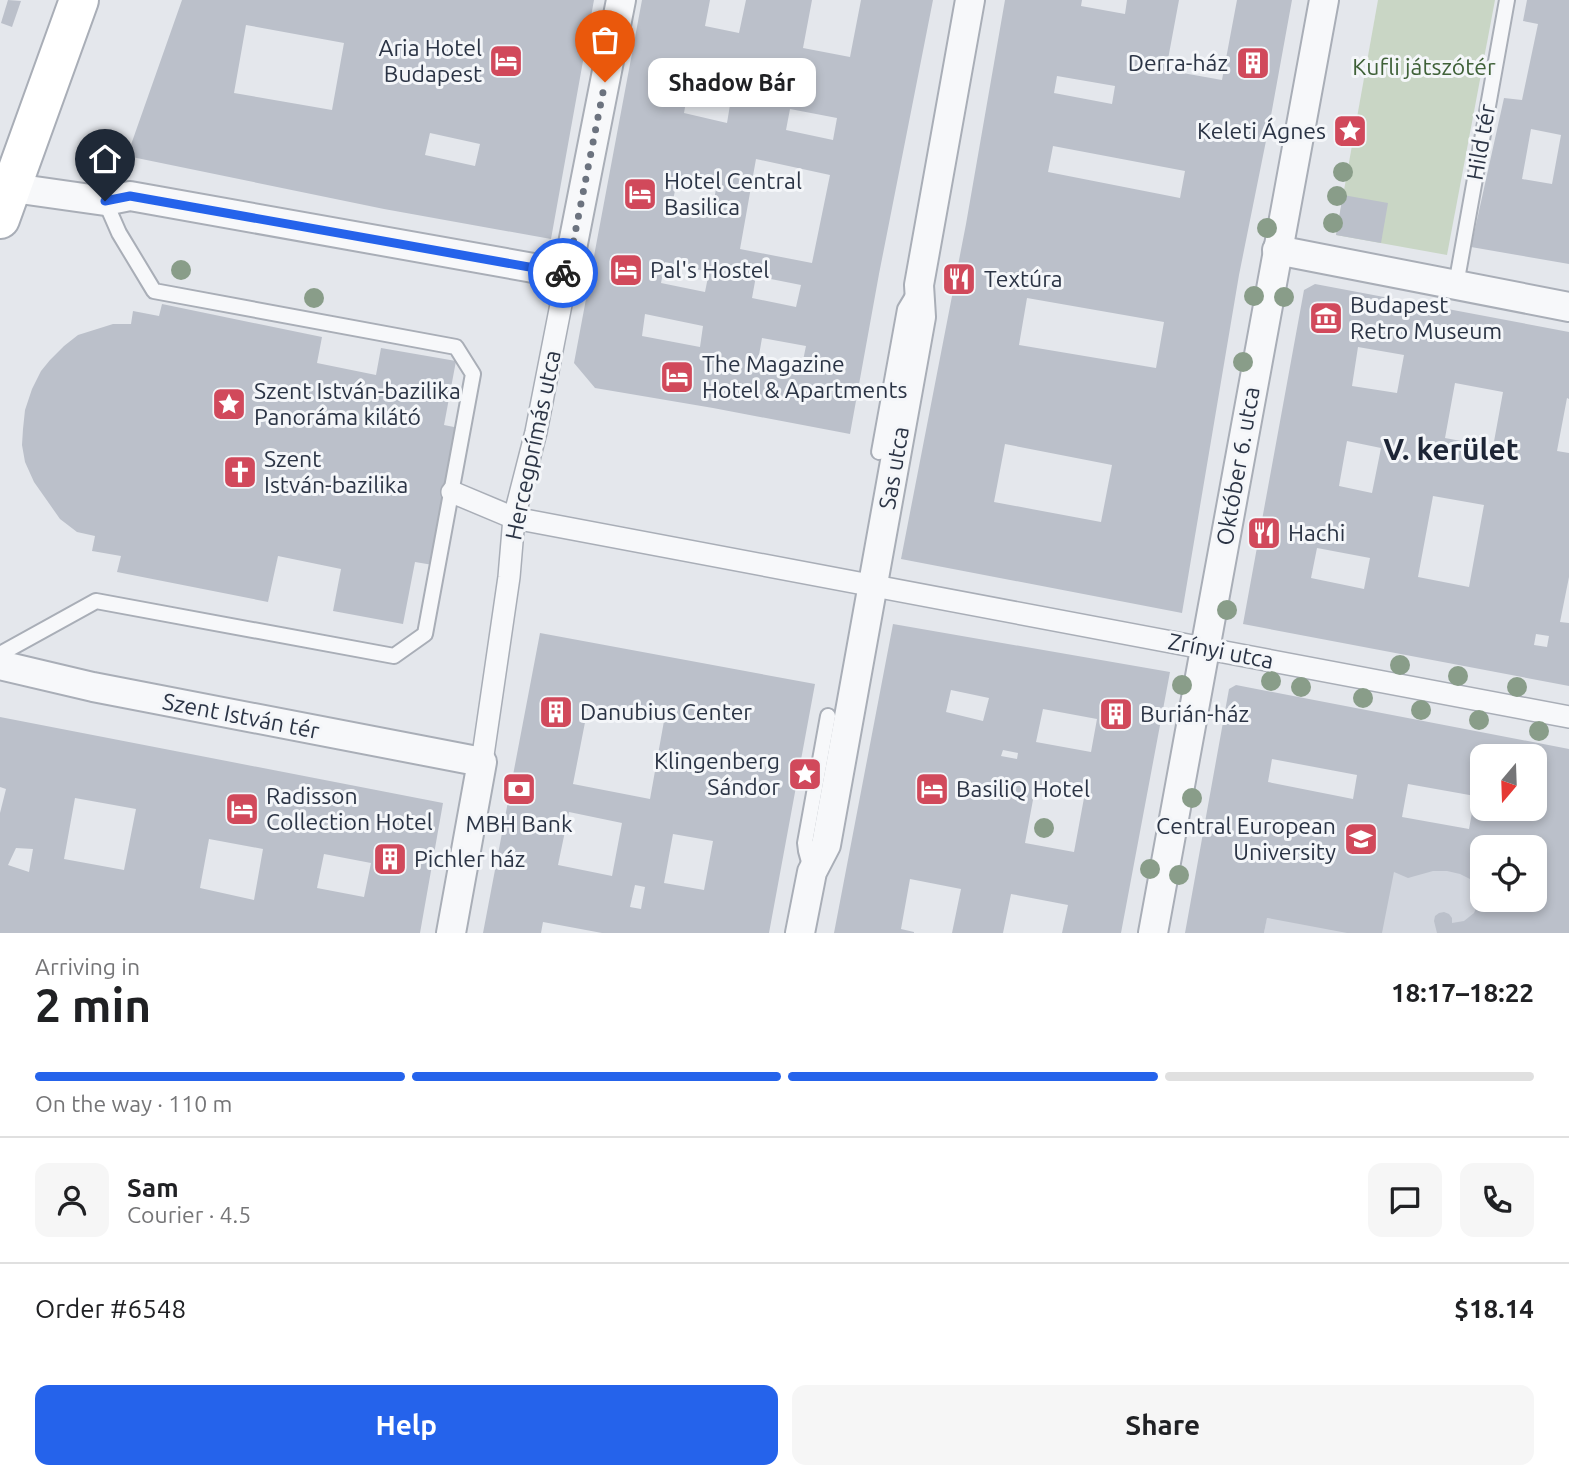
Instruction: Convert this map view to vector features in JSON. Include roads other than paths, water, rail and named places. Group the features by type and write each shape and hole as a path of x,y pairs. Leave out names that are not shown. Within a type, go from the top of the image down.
{"main road":[{"path":"4,197 79,0"}],"street":[{"name":"Hercegprímás utca","path":"451,933 482,762 509,578 514,518 536,432 621,0"},
{"name":"Sas utca","path":"800,933 812,872 826,845 921,317 919,285 971,0"},
{"name":"Október 6. utca","path":"1153,933 1324,0"},
{"path":"4,197 105,201 130,196 567,274"},
{"path":"1278,250 1569,307"},
{"path":"452,492 514,518 873,586"},
{"name":"Zrínyi utca","path":"873,586 1569,717"},
{"name":"Szent István tér","path":"0,665 93,687 482,762"}],"lane":[{"name":"Hild tér","path":"1456,285 1507,0"},
{"path":"0,654 96,601 394,656 425,634 474,374 456,347 154,291 119,233 105,201"},
{"path":"879,452 905,309 919,285"},
{"path":"812,872 805,843 828,716"}],"place":[{"name":"Aria Hotel Budapest","path":"506,61"},
{"name":"Derra-ház","path":"1253,63"},
{"name":"Shadow Bár","path":"605,82"},
{"name":"Keleti Ágnes","path":"1350,131"},
{"name":"Hotel Central Basilica","path":"640,194"},
{"name":"Pal's Hostel","path":"626,270"},
{"name":"Textúra","path":"959,279"},
{"name":"Budapest Retro Museum","path":"1326,318"},
{"name":"The Magazine Hotel & Apartments","path":"677,377"},
{"name":"Szent István-bazilika Panoráma kilátó","path":"229,404"},
{"name":"Szent István-bazilika","path":"240,472"},
{"name":"Hachi","path":"1264,533"},
{"name":"Danubius Center","path":"556,712"},
{"name":"Burián-ház","path":"1116,714"},
{"name":"Klingenberg Sándor","path":"805,774"},
{"name":"MBH Bank","path":"519,789"},
{"name":"BasiliQ Hotel","path":"932,789"},
{"name":"Radisson Collection Hotel","path":"242,809"},
{"name":"Central European University","path":"1361,839"},
{"name":"Pichler ház","path":"390,859"}],"district":[{"name":"V. kerület","path":"1451,450"}],"park label":[{"name":"Kufli játszótér","path":"1424,67"}]}
